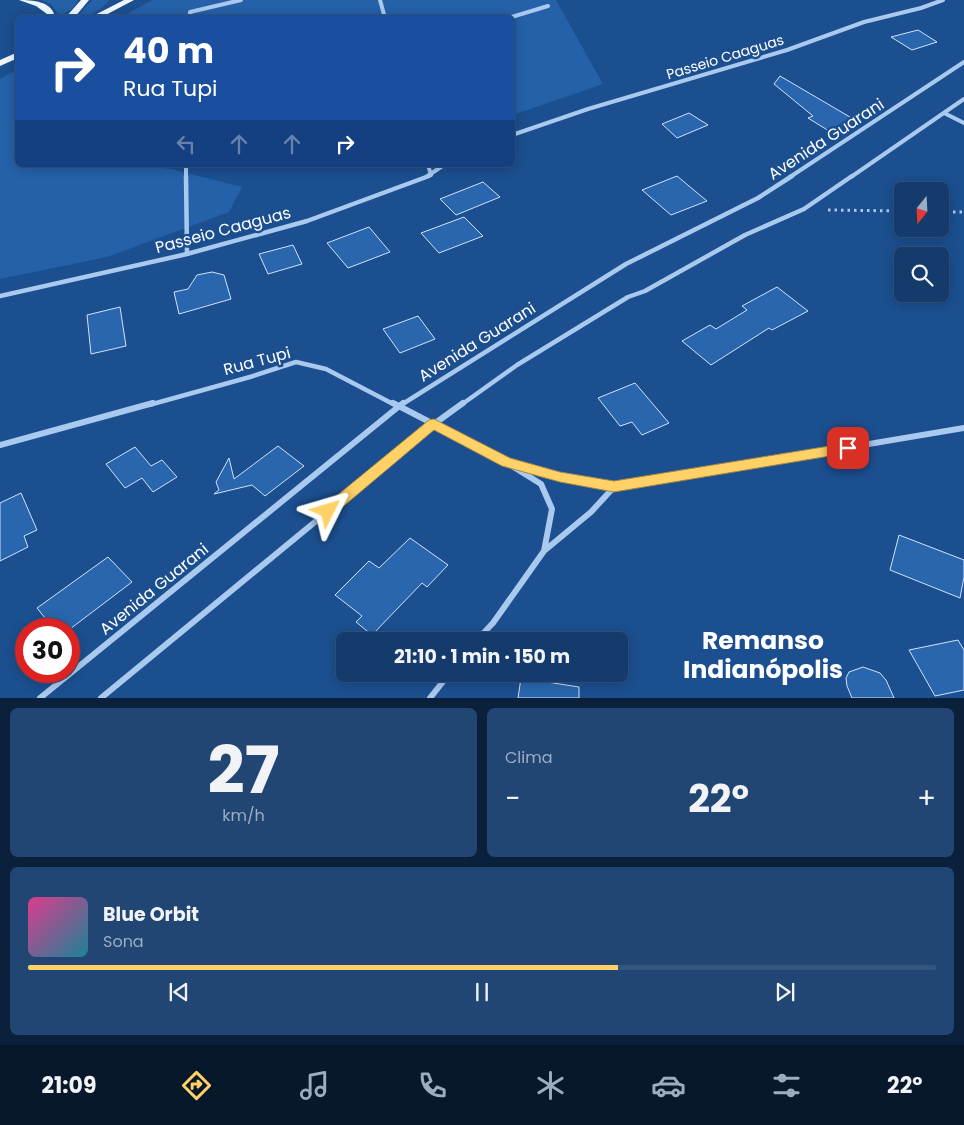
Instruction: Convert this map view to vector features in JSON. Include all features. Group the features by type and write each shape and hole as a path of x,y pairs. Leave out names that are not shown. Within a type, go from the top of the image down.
{"main road":[{"path":"23,0 45,7 51,15"},
{"path":"72,15 85,0"},
{"path":"103,12 114,0"},
{"path":"98,15 130,0"},
{"path":"0,63 15,56"}],"street":[{"path":"190,15 190,12 241,0"},
{"path":"380,0 384,15"},
{"name":"Passeio Caaguas","path":"515,134 579,112 788,50 864,22 921,8 943,0"},
{"path":"515,16 548,6"},
{"name":"Avenida Guarani","path":"40,698 397,407 626,264 758,198 964,62"},
{"path":"101,698 434,424 517,365 628,297 645,291 744,235 804,209 964,99"},
{"path":"944,113 964,124"},
{"path":"186,167 185,228 187,254"},
{"path":"429,167 431,175"},
{"name":"Passeio Caaguas","path":"0,296 187,254 306,221 431,175 441,167"},
{"name":"Rua Tupi","path":"0,445 250,377 296,362 326,369 507,462 541,484 552,509 544,551"},
{"path":"484,632 493,623 544,551 591,512 614,487 964,428"},
{"name":"Rua Tupi","path":"507,462 560,477 614,487"},
{"path":"430,698 443,682"}],"path":[{"path":"804,209 894,211"},
{"path":"949,212 964,212"}],"shaded area":[{"path":"42,0 78,0 73,8 62,15 59,15 51,4"},
{"path":"92,0 109,0 95,12 88,15 79,15"},
{"path":"153,0 556,0 603,84 515,114 515,15 125,15"},
{"path":"15,71 15,167 156,167 242,187 229,212 107,257 0,279 0,79"}],"building":[{"path":"918,30 937,42 912,50 891,37"},
{"path":"780,76 855,120 829,131 808,118 813,116 774,84"},
{"path":"689,113 708,125 677,138 662,124"},
{"path":"677,176 707,201 671,215 642,190"},
{"path":"483,182 500,197 456,215 440,199"},
{"path":"464,217 483,236 439,253 421,233"},
{"path":"369,227 390,252 348,268 327,243"},
{"path":"293,245 302,264 268,274 259,254"},
{"path":"212,272 224,275 231,299 179,314 174,292 188,289 197,275"},
{"path":"777,287 808,311 772,330 769,328 711,365 682,341 710,325 716,329 747,310 742,306"},
{"path":"120,307 126,346 91,354 87,315"},
{"path":"418,316 435,339 400,353 383,329"},
{"path":"635,383 669,423 642,435 632,422 620,426 598,398"},
{"path":"278,446 304,466 265,496 252,485 214,494 219,490 216,482 229,458 234,479"},
{"path":"135,447 151,466 162,460 177,477 153,492 142,478 125,488 106,464"},
{"path":"21,493 37,530 24,536 28,547 0,561 0,503"},
{"path":"899,535 964,560 964,577 960,598 890,570"},
{"path":"410,538 448,565 427,587 422,583 375,632 368,632 356,622 362,616 335,595 369,561 379,568"},
{"path":"108,557 132,582 80,621 80,618 45,618 37,608"},
{"path":"958,640 964,650 964,690 935,696 909,650"},
{"path":"863,667 880,673 886,680 894,698 852,698 846,678 849,672"},
{"path":"520,682 547,682 579,687 579,698 518,698"}],"district":[{"name":"Remanso Indianópolis","path":"763,654"}],"route":[{"path":"328,511 434,424 507,462 560,477 614,487 848,448"}]}
